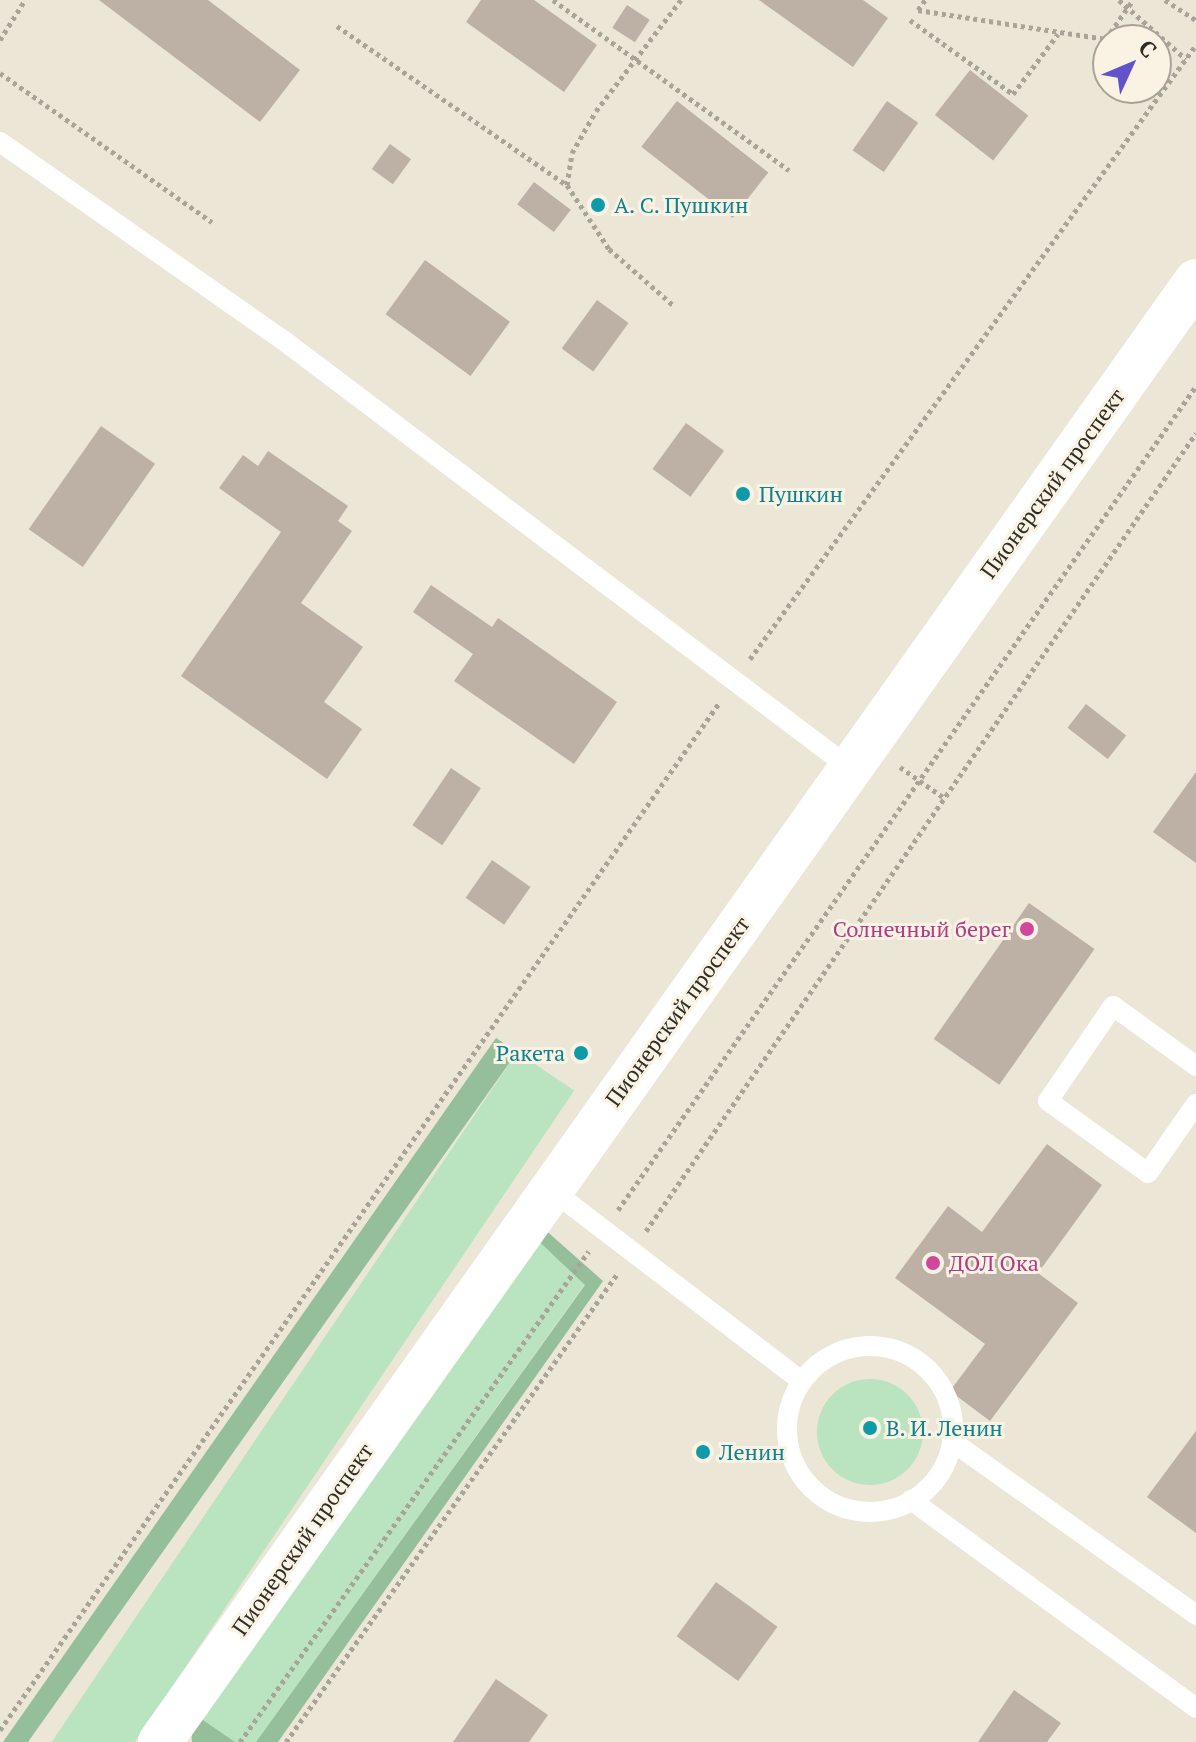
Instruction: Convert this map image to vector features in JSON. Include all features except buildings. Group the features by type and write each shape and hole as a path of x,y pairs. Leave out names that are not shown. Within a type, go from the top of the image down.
{"street":[{"name":"Пионерский проспект","path":"160,1742 549,1188 1196,281"}],"lane":[{"path":"0,142 283,340 731,685 850,768"},
{"path":"1196,1066 1113,1006 1048,1101 1148,1173 1196,1104"},
{"path":"549,1188 630,1255 800,1380"},
{"path":"843,1350 896,1350 940,1384 953,1442 925,1493 864,1513 809,1486 790,1453 788,1414 800,1380 843,1350"},
{"path":"953,1442 1196,1615"},
{"path":"911,1500 1196,1708"}],"path":[{"path":"0,40 25,0"},
{"path":"553,0 789,170"},
{"path":"567,185 572,153 636,59 681,0"},
{"path":"925,0 918,10 1106,39 1133,0"},
{"path":"1119,0 1186,59"},
{"path":"1165,0 1196,20"},
{"path":"910,20 1013,94 1058,34"},
{"path":"337,26 567,185 609,249 674,306"},
{"path":"0,1730 731,685 1196,45"},
{"path":"0,73 212,222"},
{"path":"240,1742 1196,386"},
{"path":"286,1742 630,1255 1196,433"}],"green space":[{"path":"496,1038 517,1052 28,1742 3,1742"},
{"path":"517,1052 574,1091 135,1742 52,1742"},
{"path":"542,1227 603,1281 278,1742 256,1742 585,1285 529,1232"},
{"path":"529,1232 585,1284 256,1742 235,1742 190,1711"},
{"path":"870,1379 890,1383 908,1394 919,1412 923,1432 919,1452 908,1470 890,1481 870,1485 850,1481 832,1470 821,1452 817,1432 821,1412 832,1394 850,1383"},
{"path":"190,1711 235,1742 192,1742"}],"place":[{"name":"А. С. Пушкин","path":"598,205"},
{"name":"Пушкин","path":"743,494"},
{"name":"Солнечный берег","path":"1027,929"},
{"name":"Ракета","path":"581,1053"},
{"name":"ДОЛ Ока","path":"933,1263"},
{"name":"В. И. Ленин","path":"870,1428"},
{"name":"Ленин","path":"703,1452"}]}
